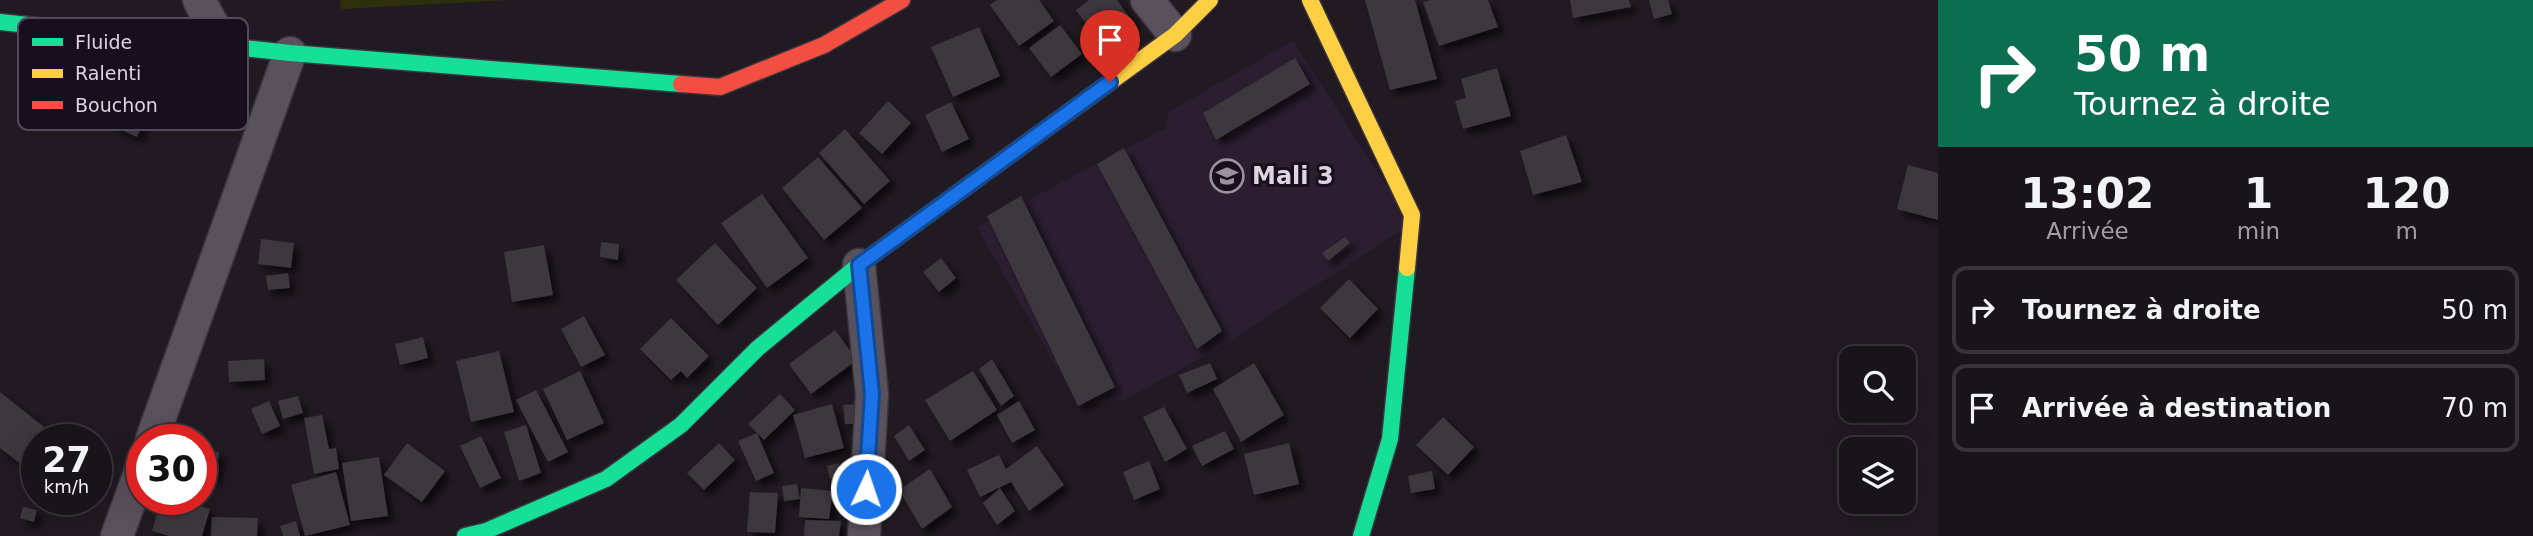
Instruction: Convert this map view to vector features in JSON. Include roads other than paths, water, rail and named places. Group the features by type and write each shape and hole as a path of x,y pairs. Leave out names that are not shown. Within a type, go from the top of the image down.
{"street":[{"path":"199,0 209,18"},
{"path":"248,49 720,87 824,45 902,0"},
{"path":"1147,0 1175,35"},
{"path":"479,534 606,479 681,425 758,348 859,265 1175,35 1210,0"},
{"path":"1310,0 1412,215 1390,439 1361,536"},
{"path":"0,22 18,24"},
{"path":"157,424 290,53"},
{"path":"859,265 872,394 864,536"},
{"path":"117,536 126,511"}],"place":[{"name":"Mali 3","path":"1227,176"}]}
